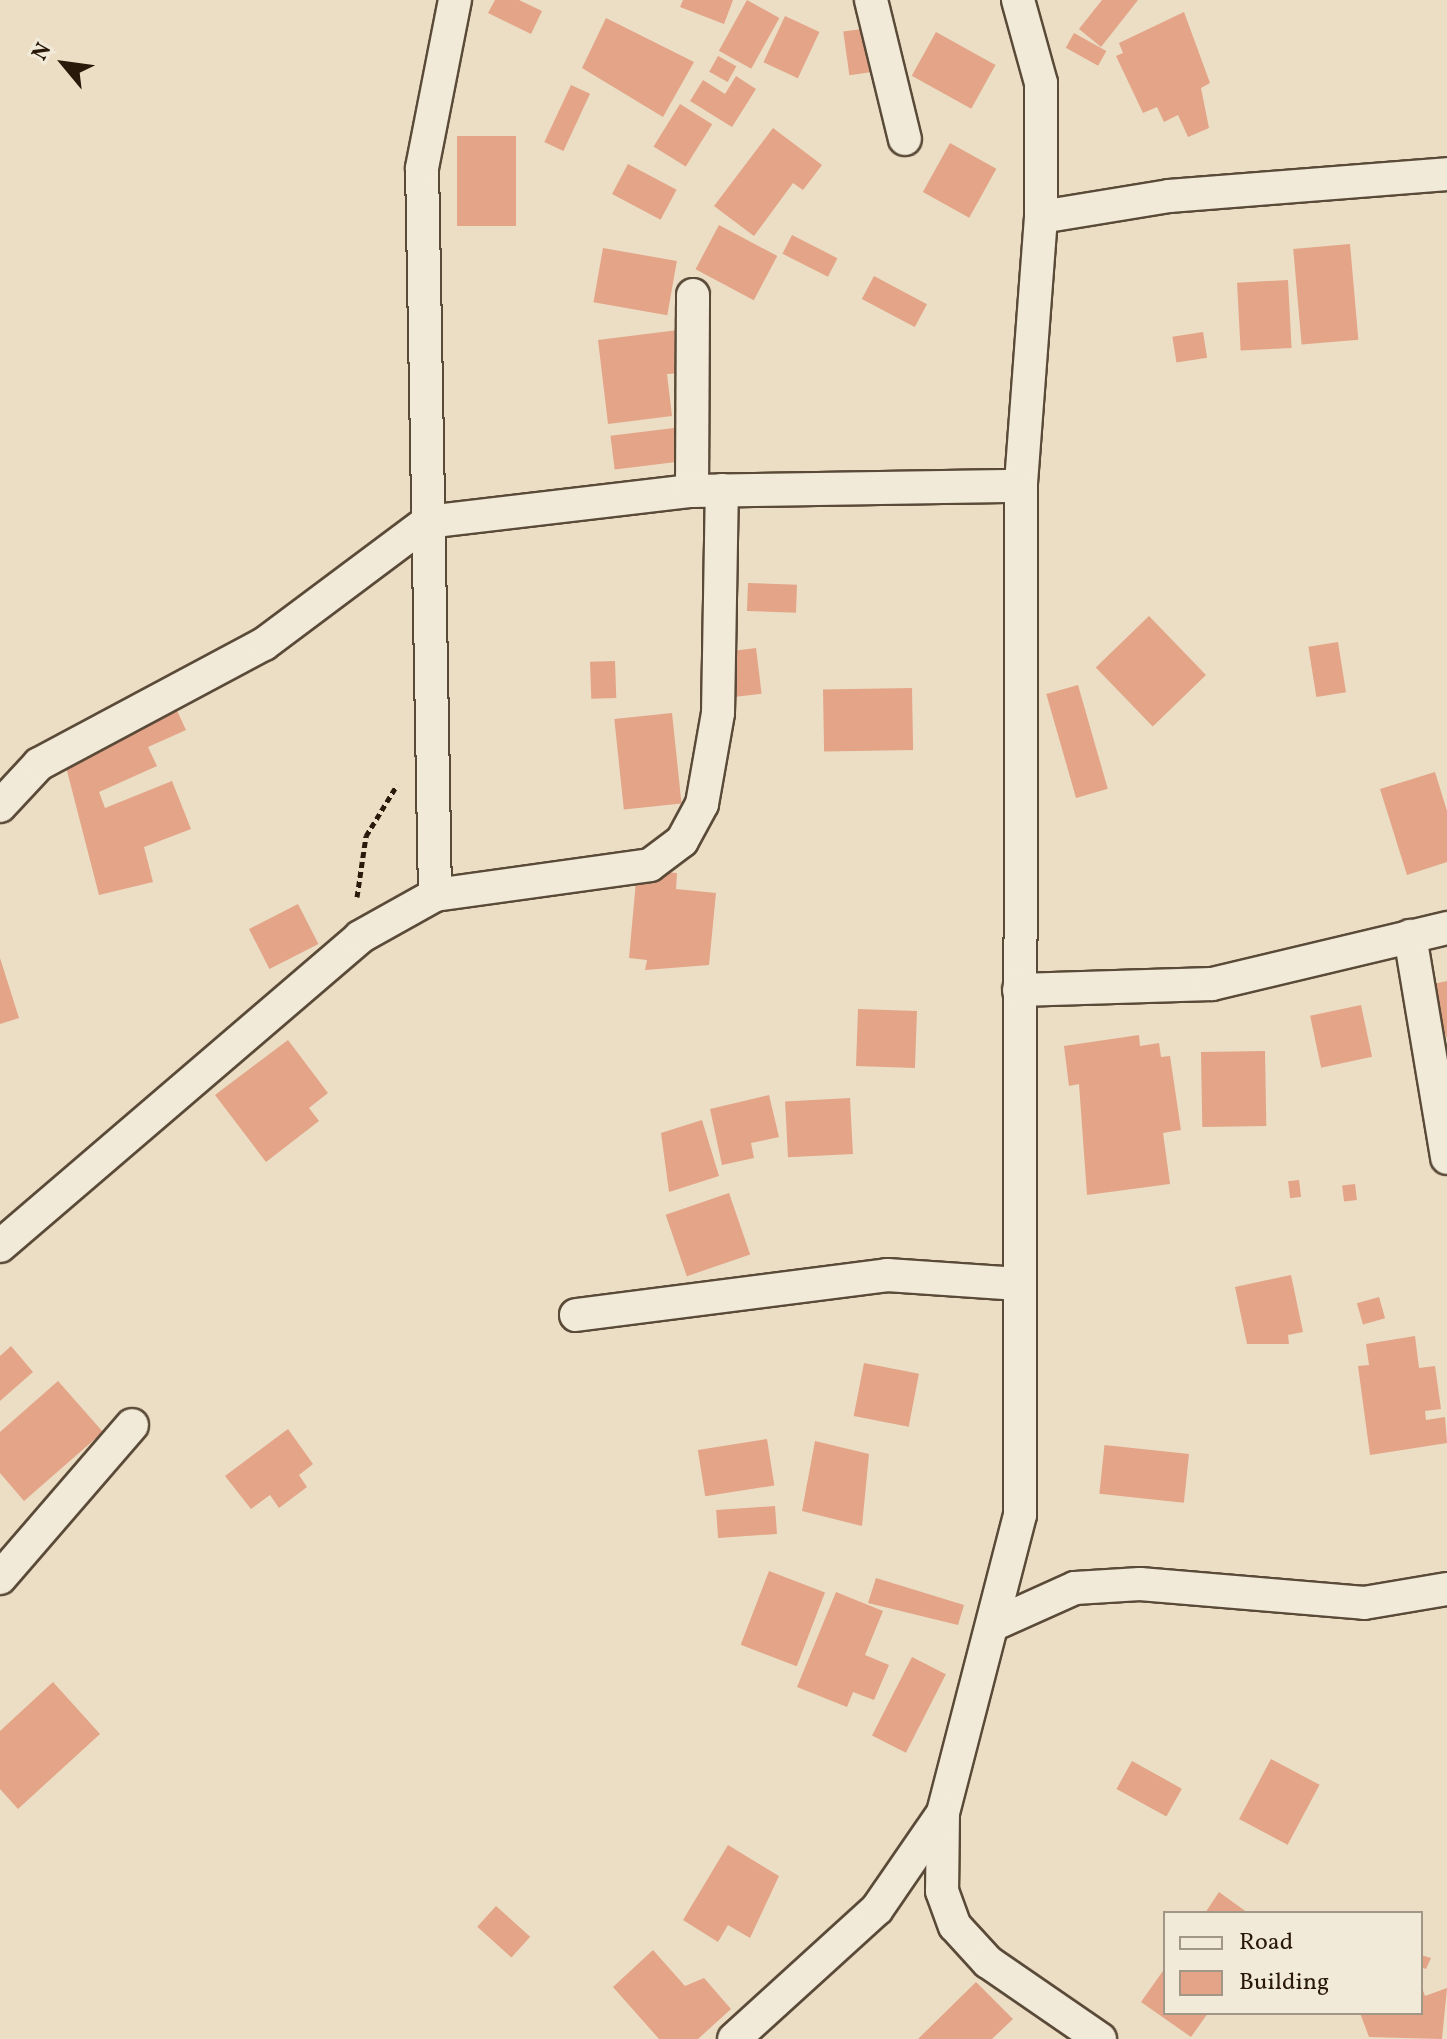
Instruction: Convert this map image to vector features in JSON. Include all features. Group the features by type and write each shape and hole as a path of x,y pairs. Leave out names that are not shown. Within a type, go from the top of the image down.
{"street":[{"path":"435,895 422,168 455,0"},
{"path":"871,0 905,139"},
{"path":"1018,0 1041,83 1041,217 1021,486 1020,1515 997,1623 943,1813 942,1891 955,1926 988,1962 1100,2039"},
{"path":"1041,217 1169,196 1447,174"},
{"path":"0,1246 360,937 435,895 650,865 682,841 702,804 718,713 693,295"},
{"path":"0,806 39,764 264,644 427,522 707,490 1021,486"},
{"path":"1019,990 1212,984 1447,928"},
{"path":"1410,936 1447,1158"},
{"path":"576,1315 887,1275 1019,1284"},
{"path":"0,1578 132,1425"},
{"path":"997,1623 1075,1588 1140,1584 1364,1603 1447,1589"},
{"path":"734,2039 877,1909 943,1813"}],"path":[{"path":"360,937 359,857 403,773"}],"building":[{"path":"495,0 519,0 542,11 531,34 488,13"},
{"path":"683,0 733,0 724,24 680,7"},
{"path":"747,0 779,18 751,69 719,51"},
{"path":"1102,0 1138,0 1101,47 1079,29"},
{"path":"1184,12 1210,83 1201,88 1209,128 1188,137 1178,115 1164,122 1157,107 1143,113 1116,56 1123,53 1119,43"},
{"path":"785,16 819,32 798,78 763,62"},
{"path":"606,18 694,62 663,117 582,68"},
{"path":"869,28 875,72 849,75 843,32"},
{"path":"936,32 995,65 971,109 912,76"},
{"path":"1074,33 1106,51 1098,66 1066,48"},
{"path":"718,56 736,66 728,82 709,72"},
{"path":"736,76 756,89 732,127 690,101 703,80 725,94"},
{"path":"571,85 590,94 563,151 544,142"},
{"path":"680,104 712,124 686,167 654,146"},
{"path":"773,128 822,165 803,190 793,183 754,236 714,206"},
{"path":"457,136 516,136 516,226 457,226"},
{"path":"950,143 996,169 969,218 923,192"},
{"path":"628,164 677,190 661,220 612,194"},
{"path":"719,225 777,256 754,300 696,269"},
{"path":"792,235 837,258 828,277 782,254"},
{"path":"1350,244 1358,340 1302,345 1293,249"},
{"path":"603,248 677,261 667,315 593,302"},
{"path":"874,276 927,304 915,327 862,299"},
{"path":"1288,280 1292,348 1241,351 1237,283"},
{"path":"678,330 682,373 667,374 672,416 608,424 598,340"},
{"path":"1203,332 1207,358 1176,363 1172,337"},
{"path":"674,428 678,462 615,470 610,436"},
{"path":"748,583 797,585 796,613 747,611"},
{"path":"1149,616 1206,675 1153,726 1096,667"},
{"path":"1338,642 1346,692 1316,697 1308,647"},
{"path":"756,648 762,694 730,698 724,652"},
{"path":"615,661 616,698 591,699 590,662"},
{"path":"1078,685 1108,789 1076,798 1046,694"},
{"path":"912,688 913,750 824,752 823,690"},
{"path":"173,702 186,730 148,747 157,766 99,792 105,808 172,781 191,829 144,847 153,882 99,895 65,763"},
{"path":"672,713 682,804 624,810 614,719"},
{"path":"1435,772 1447,811 1447,862 1407,875 1380,789"},
{"path":"637,870 677,873 676,889 716,893 709,965 645,970 647,960 629,958"},
{"path":"298,904 318,944 269,969 249,929"},
{"path":"0,958 19,1018 0,1024"},
{"path":"1447,981 1447,1037 1446,1037 1433,984"},
{"path":"1361,1005 1372,1057 1321,1068 1310,1016"},
{"path":"858,1009 917,1011 915,1068 856,1066"},
{"path":"1139,1035 1140,1046 1159,1043 1161,1057 1170,1056 1181,1130 1163,1133 1170,1184 1087,1195 1079,1084 1069,1086 1064,1046"},
{"path":"288,1040 328,1093 309,1108 319,1121 266,1162 215,1095"},
{"path":"1265,1051 1266,1126 1202,1127 1201,1052"},
{"path":"769,1095 779,1137 751,1143 754,1158 722,1165 710,1109"},
{"path":"850,1098 853,1154 788,1157 785,1101"},
{"path":"702,1120 719,1176 669,1192 661,1133"},
{"path":"1299,1180 1301,1197 1290,1198 1288,1181"},
{"path":"1355,1184 1357,1200 1344,1201 1342,1186"},
{"path":"729,1193 750,1254 687,1276 666,1215"},
{"path":"1291,1275 1303,1332 1288,1335 1289,1344 1247,1344 1235,1287"},
{"path":"1379,1297 1385,1318 1363,1324 1357,1303"},
{"path":"1415,1336 1419,1368 1435,1366 1441,1409 1425,1411 1426,1420 1445,1417 1447,1443 1370,1455 1358,1366 1369,1365 1366,1344"},
{"path":"11,1346 33,1372 0,1401 0,1356"},
{"path":"864,1363 919,1374 909,1427 854,1416"},
{"path":"58,1381 103,1432 24,1501 0,1473 0,1432"},
{"path":"288,1429 313,1464 299,1475 307,1487 279,1508 270,1495 251,1509 225,1476"},
{"path":"767,1439 774,1485 705,1496 698,1450"},
{"path":"815,1441 869,1454 862,1526 802,1511"},
{"path":"1104,1445 1189,1454 1184,1503 1099,1494"},
{"path":"775,1506 777,1534 718,1538 716,1510"},
{"path":"769,1571 825,1593 797,1666 741,1645"},
{"path":"876,1578 964,1605 958,1625 868,1603"},
{"path":"836,1592 883,1611 865,1655 889,1665 874,1700 853,1692 847,1707 797,1687"},
{"path":"912,1657 946,1674 906,1753 872,1735"},
{"path":"53,1682 100,1734 18,1809 0,1789 0,1731"},
{"path":"1271,1759 1320,1785 1288,1845 1239,1819"},
{"path":"1132,1761 1182,1789 1166,1817 1116,1789"},
{"path":"728,1845 779,1876 750,1938 728,1925 718,1942 683,1920"},
{"path":"1219,1892 1245,1911 1206,1911"},
{"path":"496,1906 530,1937 511,1958 477,1927"},
{"path":"653,1950 685,1986 704,1978 731,2009 698,2039 659,2039 613,1987"},
{"path":"1423,1956 1431,1958 1426,1969 1423,1968"},
{"path":"1163,1971 1163,2015 1207,2015 1191,2037 1141,2002"},
{"path":"976,1982 1013,2019 992,2039 918,2039"},
{"path":"1447,1988 1442,2039 1369,2037 1361,2015 1423,2015 1423,1990 1425,1996"}]}
